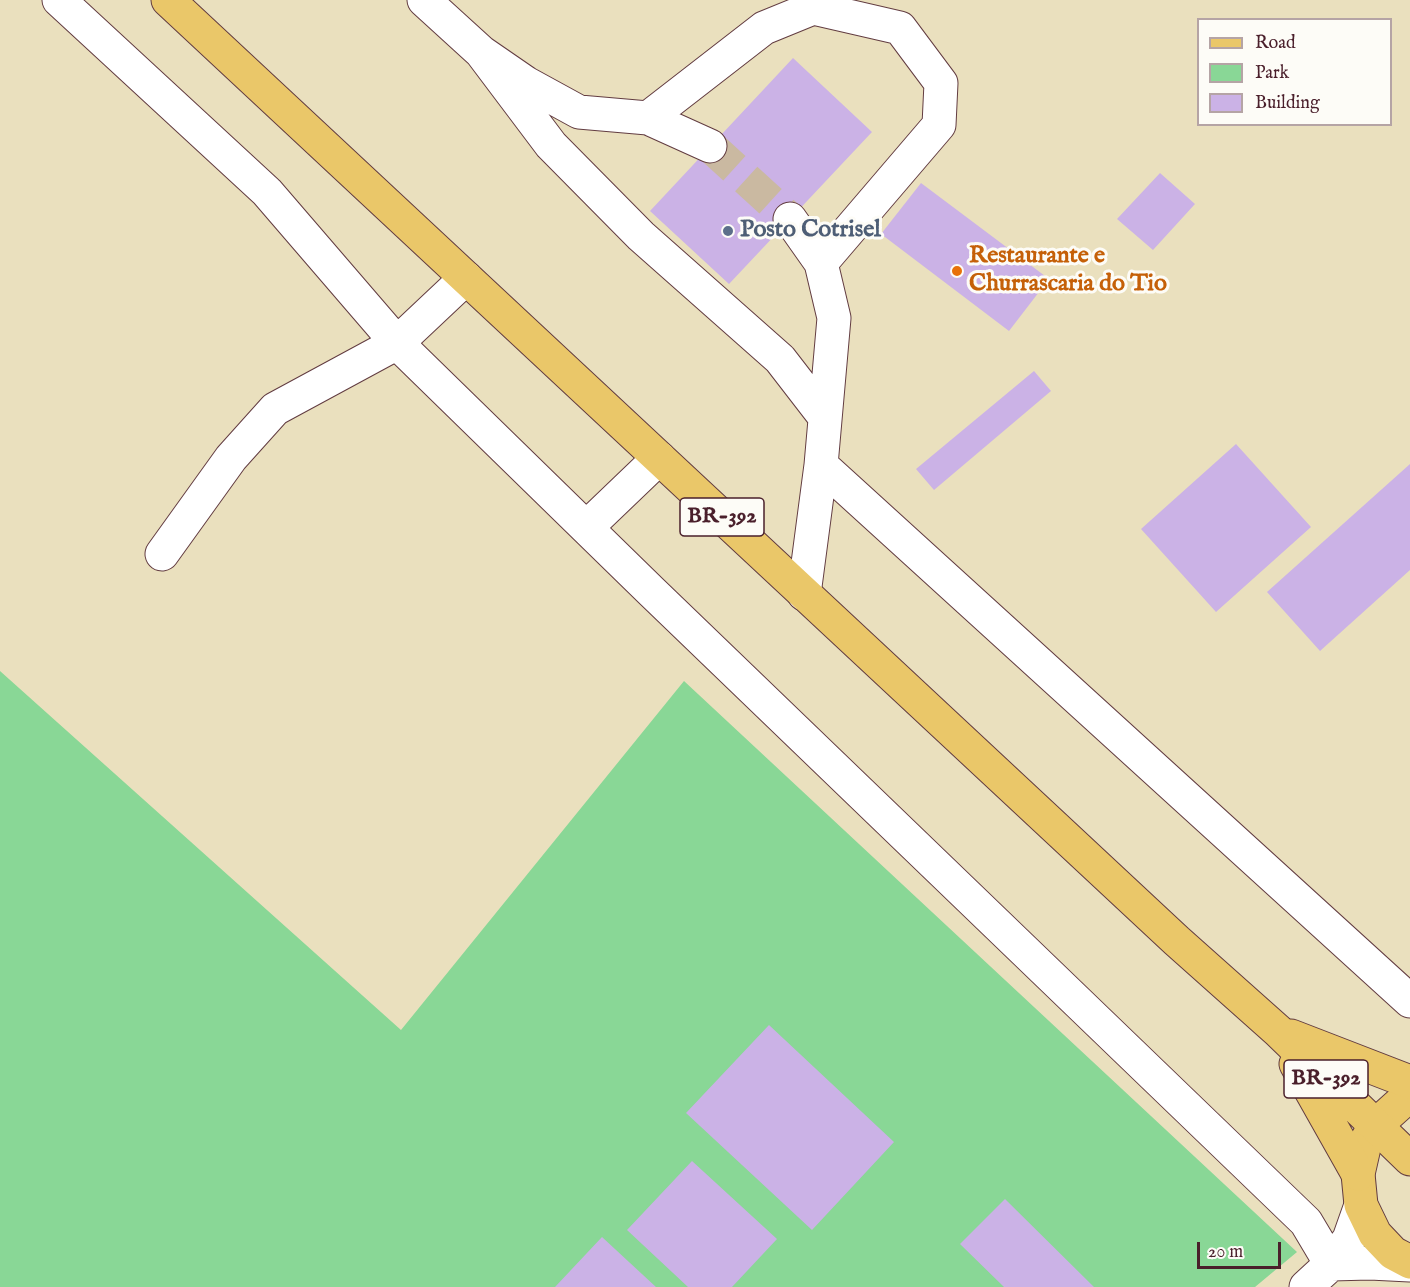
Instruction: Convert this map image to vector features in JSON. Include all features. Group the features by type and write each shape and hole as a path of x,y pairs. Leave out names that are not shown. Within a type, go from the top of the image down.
{"main road":[{"name":"BR-392","path":"168,0 1168,933 1278,1031 1410,1159"},
{"path":"1278,1031 1410,1082"},
{"path":"1278,1031 1359,1190 1375,1234 1393,1253 1410,1264"},
{"path":"1359,1190 1365,1143 1375,1126 1405,1099 1410,1098"}],"street":[{"path":"59,0 267,192 397,343 1306,1222 1330,1264"},
{"path":"424,0 481,52 526,83 579,112 648,118 710,146"},
{"path":"648,118 764,28 813,8 900,28 941,83 939,125 821,263"},
{"path":"481,52 551,145 641,236 780,359 824,417"},
{"path":"790,219 821,263 834,318 821,465 804,594"},
{"path":"162,554 231,458 275,409 397,343 466,278"},
{"path":"587,527 659,458"},
{"path":"821,465 1410,1002"},
{"path":"1306,1287 1330,1264 1349,1239 1359,1190"},
{"path":"1330,1264 1410,1264"}],"green space":[{"path":"0,671 401,1030 684,681 1297,1252 1255,1287 0,1287"}],"building":[{"path":"793,58 872,132 729,284 650,211"},
{"path":"1160,173 1195,204 1153,250 1117,219"},
{"path":"921,183 1049,279 1009,331 881,234"},
{"path":"1034,371 1051,391 934,490 916,469"},
{"path":"1236,444 1311,527 1216,612 1141,529"},
{"path":"1410,464 1410,570 1320,651 1267,592"},
{"path":"769,1025 894,1142 812,1230 686,1113"},
{"path":"692,1161 777,1239 732,1287 688,1287 627,1230"},
{"path":"1005,1199 1094,1287 1004,1287 960,1244"},
{"path":"602,1237 656,1287 555,1287"}],"tunnel":[{"path":"710,146 790,219"}],"place":[{"name":"Posto Cotrisel","path":"728,231"},
{"name":"Restaurante e Churrascaria do Tio","path":"957,271"}]}
